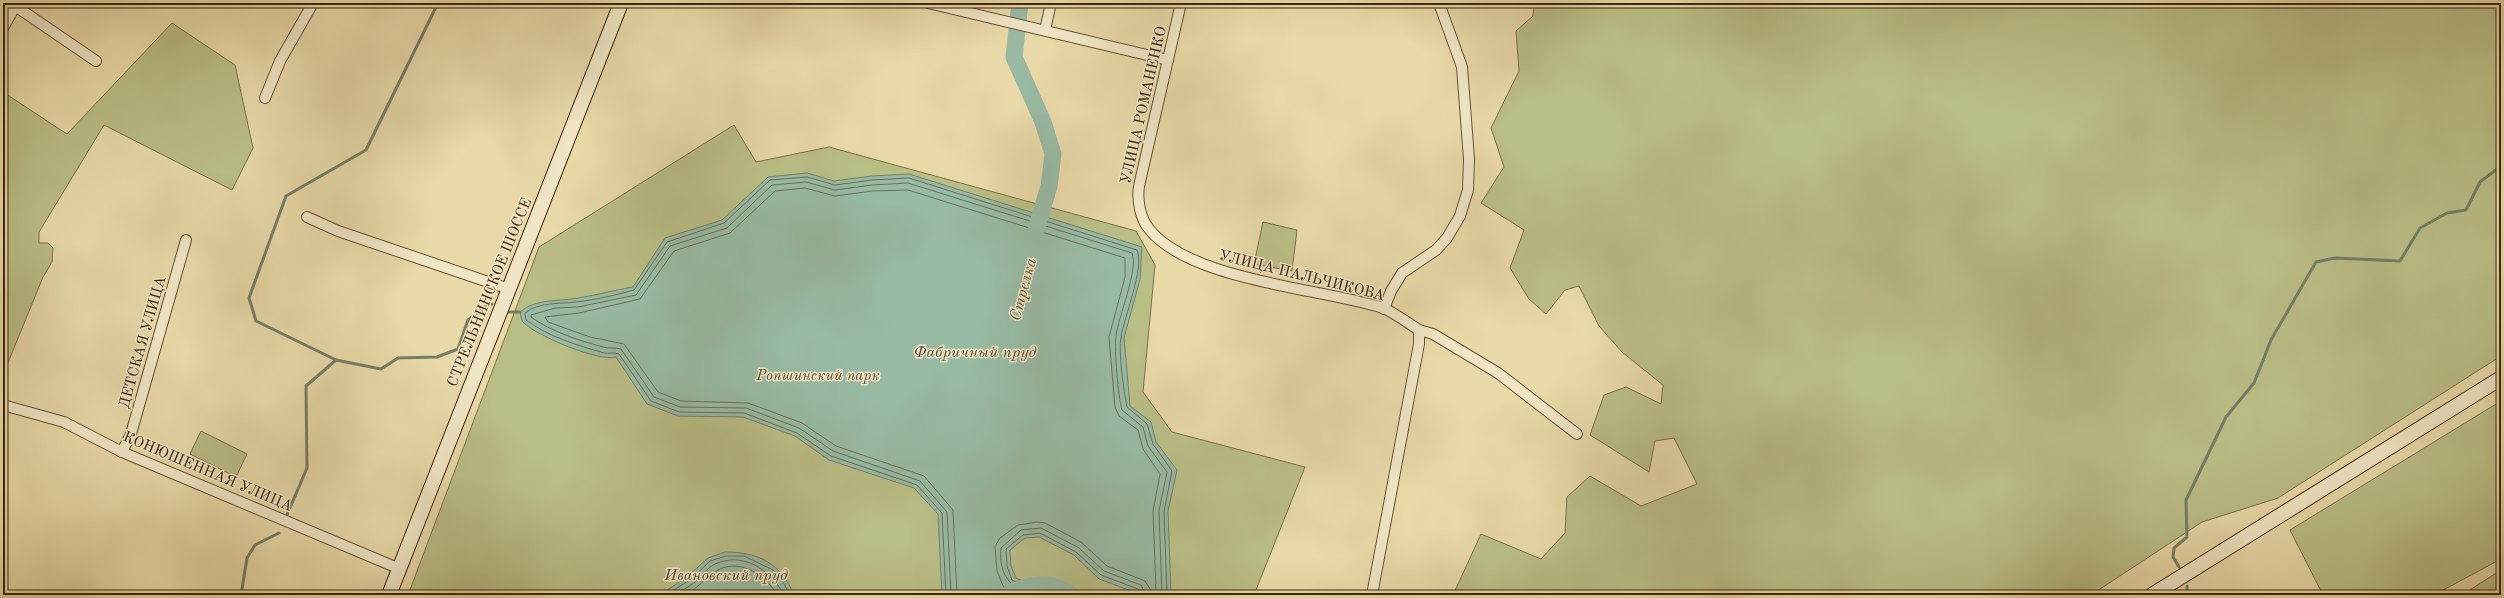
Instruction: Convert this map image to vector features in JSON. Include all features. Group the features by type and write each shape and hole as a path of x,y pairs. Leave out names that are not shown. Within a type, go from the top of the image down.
{"main road":[{"name":"СТРЕЛЬНИНСКОЕ ШОССЕ","path":"389,595 621,3"},
{"path":"2152,595 2501,378"}],"street":[{"path":"265,98 280,61 313,3"},
{"path":"928,3 1006,20 1168,60"},
{"path":"1040,29 1051,3"},
{"name":"УЛИЦА РОМАНЕНКО","path":"1141,213 1138,197 1139,186 1181,3"},
{"path":"1384,309 1391,291 1402,273 1436,250 1447,238 1460,216 1468,190 1468,131 1462,67 1439,3"},
{"path":"3,28 14,4 96,61"},
{"name":"УЛИЦА ПАЛЬЧИКОВА","path":"1141,213 1149,229 1172,248 1209,268 1384,309 1419,330 1433,334 1498,373 1577,434"},
{"path":"307,217 344,234 509,289"},
{"name":"ДЕТСКАЯ УЛИЦА","path":"122,452 131,434 186,240"},
{"path":"1372,595 1419,344 1419,330"},
{"name":"КОНЮШЕННАЯ УЛИЦА","path":"3,405 64,422 122,452 400,569"}],"green space":[{"path":"1534,3 2501,3 2501,356 2278,498 2202,522 2091,595 1453,595 1481,534 1541,559 1565,533 1567,497 1590,476 1641,506 1697,484 1674,438 1655,441 1649,472 1590,435 1604,395 1626,387 1661,404 1663,385 1622,352 1599,326 1579,286 1565,290 1546,314 1529,299 1510,268 1524,230 1481,203 1504,167 1491,128 1519,71 1516,31 1533,16"},
{"path":"172,23 235,65 253,148 232,190 104,125 39,232 39,243 48,243 53,248 52,262 43,277 3,375 3,92 67,134"},
{"name":"Ропшинский парк","path":"734,125 756,162 829,147 1136,231 1155,265 1143,392 1172,432 1305,467 1254,595 408,595 539,247"},
{"path":"1263,222 1297,230 1292,271 1254,264"},
{"path":"2501,401 2501,559 2434,595 2323,595 2290,530"},
{"path":"201,431 247,454 236,477 190,454"},
{"path":"2501,570 2501,595 2462,595"}],"water":[{"name":"Фабричный пруд","path":"807,173 834,181 872,176 909,174 1142,247 1140,279 1124,338 1130,406 1151,422 1156,442 1177,470 1168,511 1171,595 1142,595 1099,579 1074,555 1039,537 1025,538 1010,550 1011,566 1016,578 1032,585 1027,595 942,595 938,514 914,488 829,460 795,436 743,417 678,416 647,404 616,357 608,358 596,356 568,347 541,334 522,321 520,312 533,304 585,297 633,287 665,238 722,220 768,177"},
{"name":"Ивановский пруд","path":"725,552 748,554 767,562 775,567 782,575 789,584 794,595 660,595 688,576 708,558"}],"waterway":[{"path":"286,517 307,468 306,386 336,360 256,321 249,298 286,196 366,150 438,3"},
{"name":"Стрелка","path":"1020,3 1014,57 1043,122 1053,154 1049,186 1034,237"},
{"path":"2179,567 2173,557 2174,548 2187,537 2186,500 2226,417 2254,383 2271,340 2316,262 2335,258 2400,261 2420,228 2447,213 2466,210 2480,182 2501,166"},
{"path":"336,360 381,369 398,358 437,357 458,349 468,320 489,304 492,304"},
{"path":"508,312 520,312"},
{"path":"241,595 247,558 255,545 279,533"},
{"name":"Стрелка","path":"1011,592 1042,584 1056,587 1072,595"},
{"path":"2187,586 2187,595"}]}
